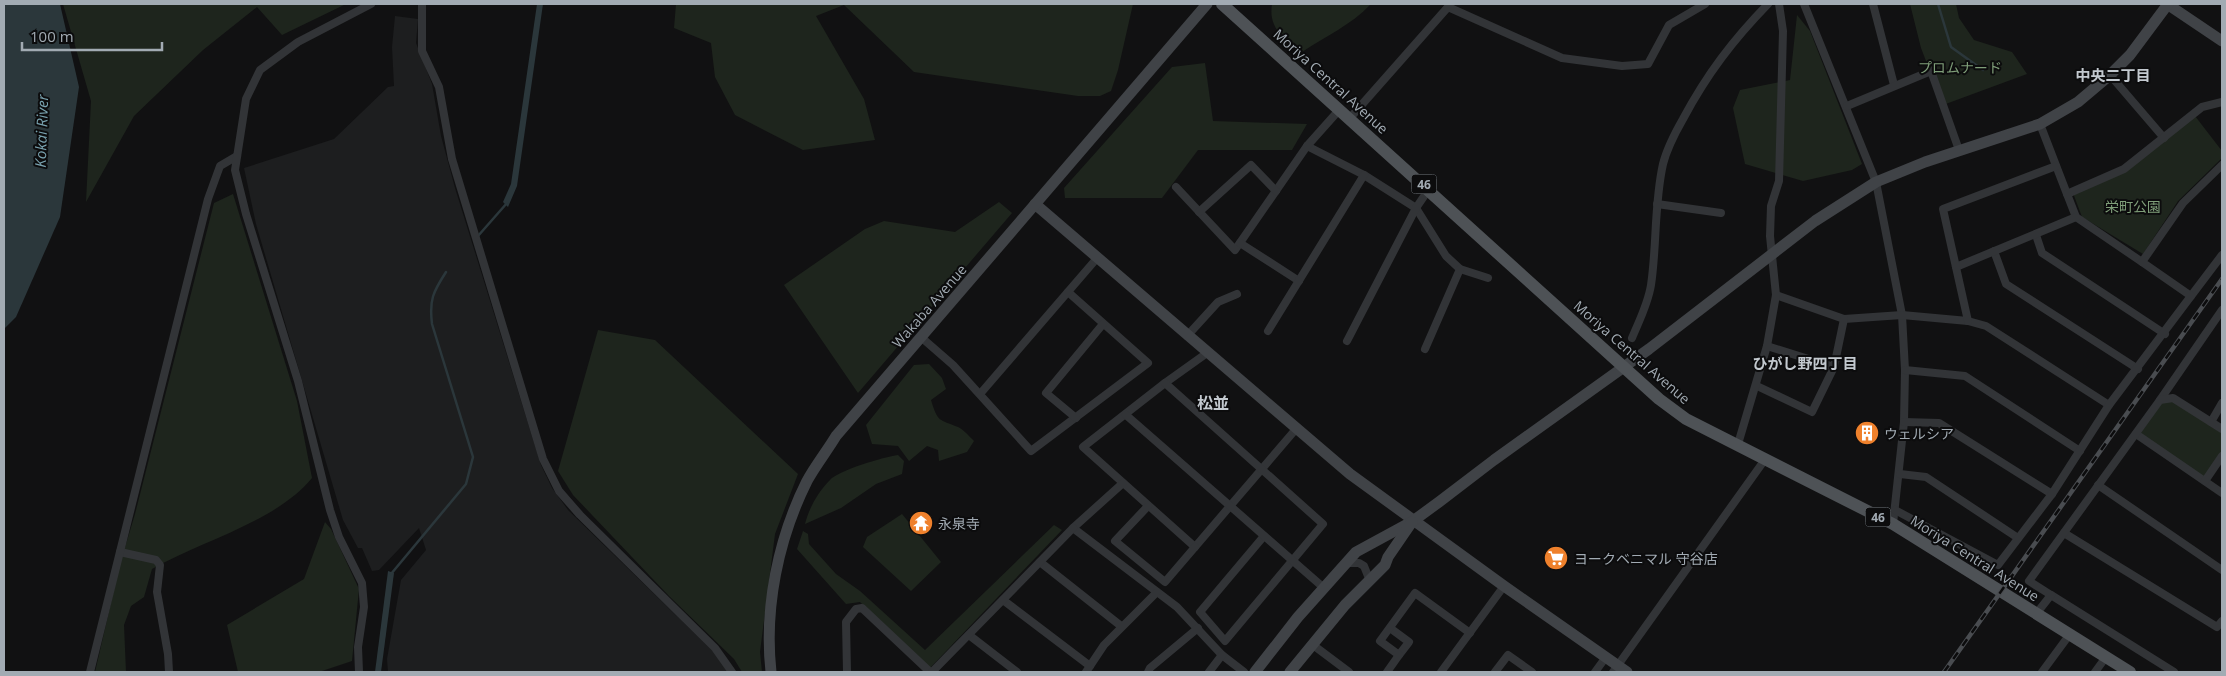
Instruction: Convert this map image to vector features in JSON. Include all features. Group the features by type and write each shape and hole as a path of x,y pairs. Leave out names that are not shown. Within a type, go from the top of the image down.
{"main road":[{"name":"Moriya Central Avenue","path":"1222,4 1345,113 1659,399 1686,419 1893,524 2130,672"}],"street":[{"path":"359,672 358,647 364,607 362,583 339,537 330,510 298,381 240,191 236,170 246,99 260,70 298,42 371,4"},
{"path":"422,4 422,52 439,86 446,136 543,459 553,481 580,515 715,648 732,672"},
{"name":"Wakaba Avenue","path":"771,672 770,617 778,563 792,516 807,480 836,436 1207,4"},
{"path":"1176,187 1236,250 1307,146 1345,113 1448,7 1562,58 1622,66 1648,64 1669,25 1705,4"},
{"path":"1632,338 1645,308 1651,286 1657,204 1663,163 1672,140 1698,92 1735,37 1768,4"},
{"path":"1738,444 1757,386 1767,346 1776,296 1771,254 1771,206 1779,181 1781,134 1783,31 1779,4"},
{"path":"1804,4 1847,106 1876,182 1902,315 1905,370 1904,422 1900,474 1893,524"},
{"path":"1873,4 1894,85"},
{"path":"1258,671 1324,588 1356,552 1413,521 1624,367 1815,221 1876,182 1959,150 2040,124 2078,102 2130,55 2167,4 2222,42"},
{"path":"1847,106 1931,71 1959,150"},
{"path":"2110,75 2164,138"},
{"path":"2067,194 2124,169 2202,107 2222,102"},
{"path":"2040,124 2076,217 2191,296"},
{"path":"1307,146 1364,174 1416,208 1446,256 1460,269 1488,278"},
{"path":"90,672 208,199 220,166 237,156"},
{"path":"1199,212 1251,165 1276,191"},
{"path":"1968,321 1943,209 2056,166"},
{"path":"2142,262 2183,203 2221,169"},
{"path":"1268,331 1364,174"},
{"path":"1347,341 1416,208 1429,189"},
{"path":"1035,204 1350,474 1413,521 1606,657 1619,670 1766,458"},
{"path":"1657,204 1721,213"},
{"path":"1956,267 2076,217"},
{"path":"2036,235 2042,253 2165,334"},
{"path":"1240,243 1299,281"},
{"path":"1994,251 2006,284 2138,369"},
{"path":"1895,510 1998,565 2052,494 2109,405 2165,334 2222,255"},
{"path":"980,394 1098,257"},
{"path":"1425,349 1460,269"},
{"path":"922,338 953,365 1031,451 1148,363 1068,292"},
{"path":"1187,336 1218,302 1237,294"},
{"path":"1776,296 1844,319 1902,315 1968,321 1986,326 2109,405"},
{"path":"2174,672 2029,581 2136,434 2222,310"},
{"path":"1757,386 1812,412 1834,367 1844,319"},
{"path":"1076,418 1046,392 1103,324"},
{"path":"1767,346 1834,367"},
{"path":"1195,547 1083,447 1126,415 1165,382 1207,353"},
{"path":"1905,370 1965,376 2080,451"},
{"path":"1165,382 1323,524 1225,640 1200,612 1264,536"},
{"path":"2160,400 2173,398 2222,429"},
{"path":"2210,422 2222,403"},
{"path":"1126,415 1324,588"},
{"path":"1904,422 1939,423 2052,494"},
{"path":"1148,506 1115,541 1166,582 1296,429"},
{"path":"2136,434 2222,493"},
{"path":"2204,481 2222,456"},
{"path":"1900,474 1926,478 2018,538"},
{"path":"847,672 846,622 856,609 862,608 931,672 1073,528 1123,483"},
{"path":"2098,485 2222,570"},
{"path":"1290,672 1346,605 1385,565 1388,557 1413,521"},
{"path":"1073,528 1177,607 1222,655 1244,672"},
{"path":"2064,533 2217,627 2222,621"},
{"path":"120,552 156,560 160,565 157,592 168,654 169,672"},
{"path":"1040,562 1121,626"},
{"path":"1348,563 1359,563 1364,566 1370,581"},
{"path":"1442,672 1504,586"},
{"path":"1004,600 1088,669 1104,644 1157,592"},
{"path":"1399,655 1380,641 1416,593 1470,633"},
{"path":"2036,614 2050,595"},
{"path":"1148,672 1198,628"},
{"path":"1387,672 1409,642 1390,628"},
{"path":"2042,672 2070,634"},
{"path":"969,635 1017,672"},
{"path":"1313,645 1349,672"},
{"path":"1209,672 1222,655"},
{"path":"1495,672 1508,655 1532,672"},
{"path":"1595,672 1606,657"},
{"path":"2095,672 2106,657"}],"shaded area":[{"path":"395,16 418,19 416,43 432,84 441,136 455,188 541,465 552,488 568,510 718,656 728,672 388,672 387,659 401,580 426,550 419,528 379,570 372,571 362,548 358,548 343,520 256,224 244,168 334,139 388,87 394,86 392,47"}],"green space":[{"path":"63,4 346,4 282,35 257,7 203,50 134,116 86,202 91,101"},
{"path":"676,4 1133,4 1118,70 1111,91 1100,96 1078,96 914,72 844,5 816,16 864,99 875,140 803,150 735,115 715,77 711,43 674,28"},
{"path":"1272,4 1371,4 1347,24 1302,52 1289,42 1275,26 1272,20"},
{"name":"プロムナード","path":"1910,4 1956,4 1959,18 1974,40 2012,52 2027,74 1943,105 1921,48"},
{"path":"1797,15 1810,31 1862,164 1852,170 1803,181 1745,164 1733,108 1740,90 1790,80"},
{"path":"1205,63 1213,121 1307,124 1292,150 1198,150 1162,198 1065,198 1064,188 1172,67"},
{"name":"栄町公園","path":"2195,116 2222,151 2222,158 2178,201 2143,254 2082,217 2073,193 2125,170"},
{"path":"233,194 297,401 312,478 279,507 258,519 152,569 144,597 131,606 124,625 126,672 95,672 120,564 135,514 214,203"},
{"path":"999,202 1012,213 858,393 784,285 865,229 884,221 955,232"},
{"path":"598,330 655,340 798,474 775,534 760,652 762,672 742,672 734,659 669,596 573,495 558,471"},
{"path":"929,364 942,378 946,389 931,400 938,417 960,428 974,441 967,452 939,461 938,450 927,446 909,461 898,446 872,444 866,425 914,365"},
{"path":"2173,398 2222,429 2222,456 2205,481 2136,434 2160,400"},
{"path":"898,455 904,461 902,474 876,484 841,508 805,524 814,500 835,476 862,464"},
{"path":"902,514 941,562 911,591 863,547 867,537"},
{"path":"325,522 331,529 359,589 352,661 319,672 238,672 227,625 304,579"},
{"path":"1054,525 1062,530 929,669 860,602 846,604 797,549 803,531 808,534 809,544 836,574 860,591 925,650"}],"water":[{"name":"Kokai River","path":"4,4 60,4 79,87 60,217 16,317 4,329"},
{"path":"537,4 543,4 517,186 508,207 503,202 511,184"},
{"path":"388,571 394,573 381,672 375,672"}],"waterway":[{"path":"1938,4 1951,47 1983,70"},
{"path":"478,236 507,203"},
{"path":"391,574 466,484 473,457 432,324 431,309 433,296 446,272"}],"railway":[{"path":"1944,672 2222,279"}],"place":[{"name":"ウェルシア","path":"1867,433"},
{"name":"永泉寺","path":"921,523"},
{"name":"ヨークベニマル 守谷店","path":"1556,558"}],"district":[{"name":"中央二丁目","path":"2113,75"},
{"name":"ひがし野四丁目","path":"1805,363"},
{"name":"松並","path":"1213,403"}]}
